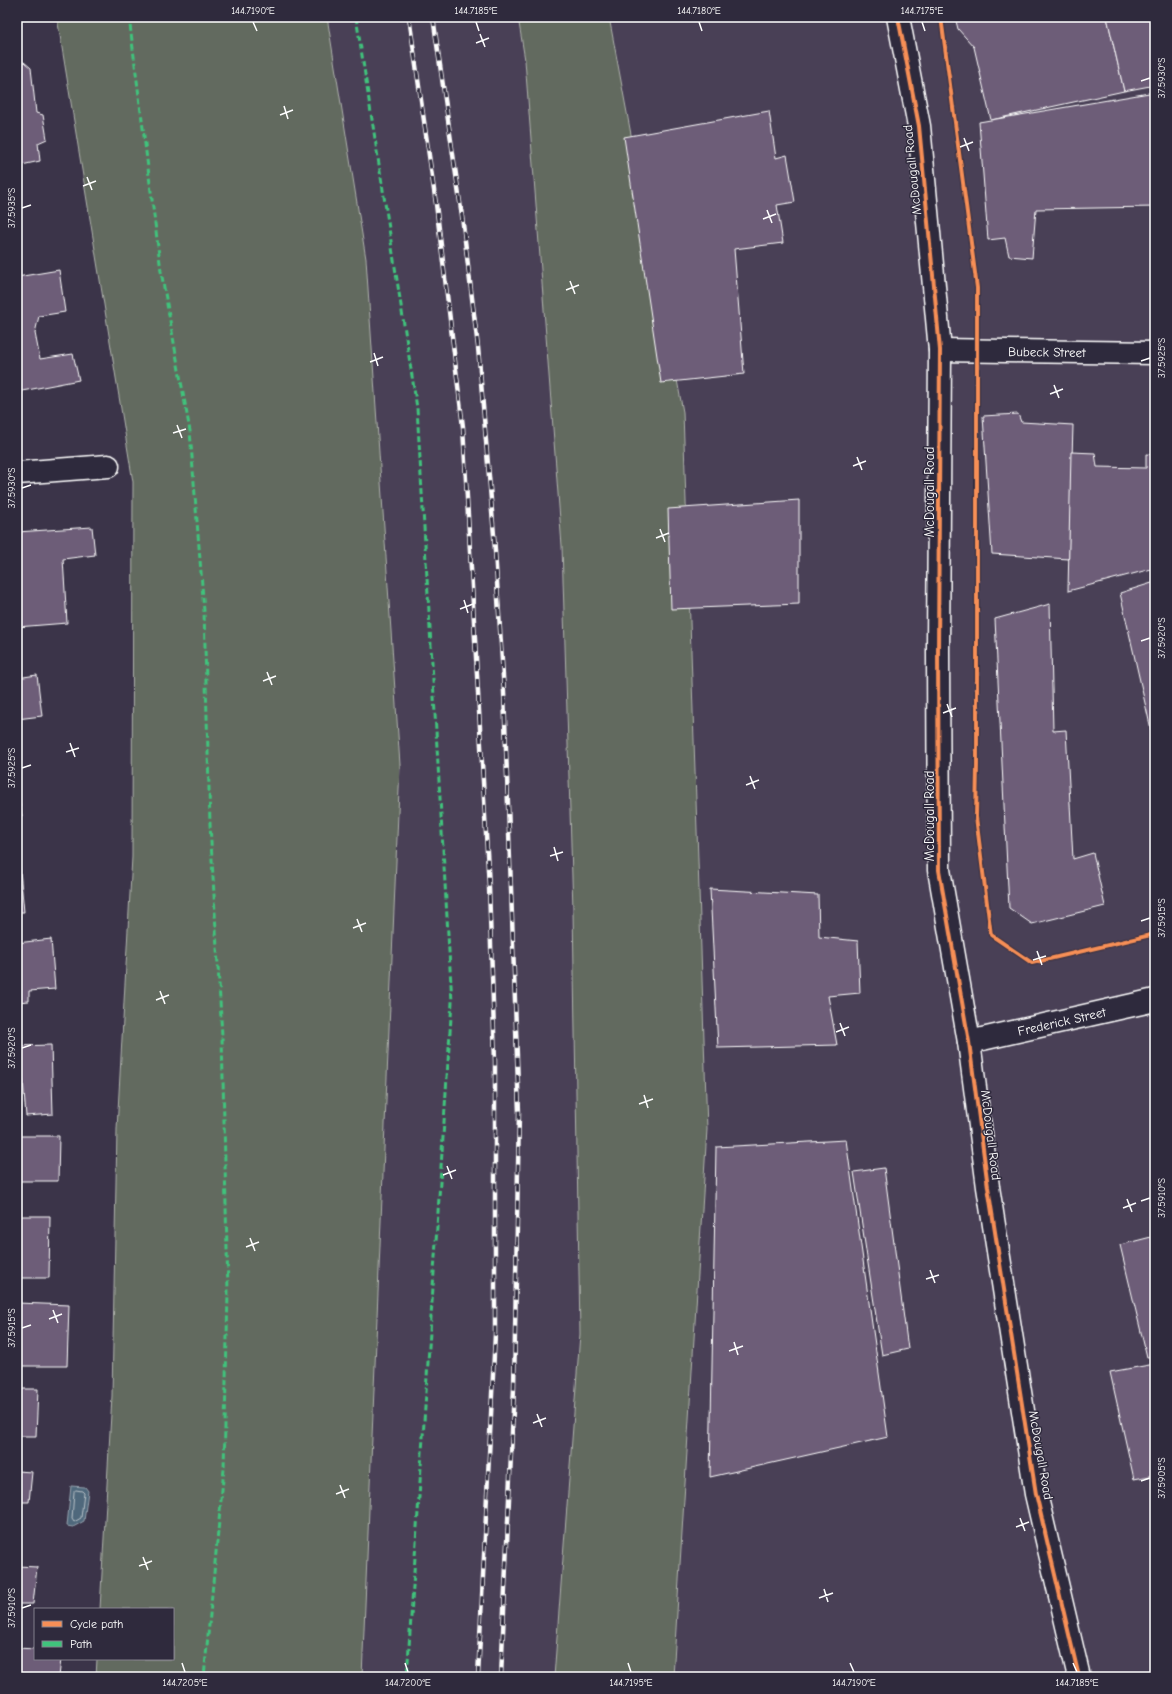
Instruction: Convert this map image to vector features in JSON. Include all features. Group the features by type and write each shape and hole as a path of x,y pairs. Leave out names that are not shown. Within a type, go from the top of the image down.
{"street":[{"name":"McDougall Road","path":"898,17 919,126 940,350 938,651 939,870 969,1042 988,1187 1036,1494 1079,1677"},
{"name":"Bubeck Street","path":"940,350 1155,353"},
{"path":"17,473 108,466"},
{"name":"Frederick Street","path":"969,1042 1155,1000"}],"shaded area":[{"path":"57,17 327,17 366,259 400,765 362,1677 96,1677 97,1660 174,1660 174,1608 100,1608 112,1396 117,1129 132,857 133,482"},
{"path":"327,17 518,17 525,60 562,546 573,910 580,1334 554,1677 362,1677 400,765 366,259"},
{"path":"518,17 609,17 683,412 707,1129 673,1677 554,1677 580,1334 573,910 562,546 525,60"},
{"path":"609,17 1155,17 1155,1677 673,1677 707,1129 683,412"}],"water":[{"path":"71,1486 85,1487 88,1491 84,1521 73,1527 67,1526"}],"building":[{"path":"955,17 1107,17 1124,91 991,120 974,47 958,29"},
{"path":"1107,17 1155,17 1155,85 1124,91"},
{"path":"24,62 31,68 36,113 43,115 47,139 38,143 40,161 17,166 17,63"},
{"path":"1155,92 1155,207 1036,209 1032,258 1009,256 1005,238 988,240 979,122"},
{"path":"769,111 776,158 787,155 795,202 777,205 783,243 734,249 744,374 661,383 624,137"},
{"path":"59,270 65,312 39,316 35,333 40,359 73,354 79,380 17,392 17,277"},
{"path":"1018,414 1021,422 1073,425 1069,559 992,554 983,416"},
{"path":"1071,452 1095,453 1097,467 1146,468 1146,454 1155,455 1155,568 1068,591"},
{"path":"799,500 799,604 671,609 668,509"},
{"path":"92,527 95,555 63,559 67,623 17,627 17,532"},
{"path":"1155,582 1155,747 1120,593"},
{"path":"1050,604 1053,731 1066,730 1073,859 1093,853 1105,906 1032,924 1009,908 995,619"},
{"path":"37,675 42,716 17,719 17,678"},
{"path":"17,789 22,816 17,816"},
{"path":"17,860 19,860 24,912 17,912"},
{"path":"710,889 818,895 819,937 858,941 860,993 828,996 837,1045 718,1048"},
{"path":"51,939 55,989 29,991 29,1001 17,1002 17,943"},
{"path":"51,1045 53,1114 26,1116 23,1080 17,1081 17,1046"},
{"path":"17,1136 59,1136 58,1181 17,1181"},
{"path":"846,1140 888,1437 710,1477 716,1147"},
{"path":"884,1168 908,1349 882,1355 854,1172"},
{"path":"17,1216 50,1216 49,1278 17,1278"},
{"path":"1155,1236 1155,1356 1147,1357 1120,1245"},
{"path":"17,1303 69,1305 67,1366 17,1366"},
{"path":"1155,1364 1155,1475 1134,1479 1110,1372"},
{"path":"17,1389 38,1389 36,1436 17,1436"},
{"path":"17,1471 32,1472 29,1502 20,1502 20,1522 17,1522"},
{"path":"17,1566 37,1567 33,1604 17,1604"},
{"path":"17,1648 34,1649 34,1660 61,1660 59,1677 17,1677"}],"railway":[{"path":"409,17 436,204 463,427 489,887 495,1061 495,1334 478,1677"},
{"path":"433,17 462,216 478,347 494,535 504,692 519,1113 514,1388 501,1677"}],"marked path":[{"path":"129,17 161,271 190,431 204,611 210,824 222,1036 228,1292 224,1469 204,1677"},
{"path":"356,17 417,408 452,1002 407,1677"}],"cycle path":[{"path":"898,17 919,126 940,350 938,651 939,870 969,1042 988,1187 1036,1494 1079,1677"},
{"path":"941,17 977,288 976,817 991,935 1032,963 1155,934"}]}
